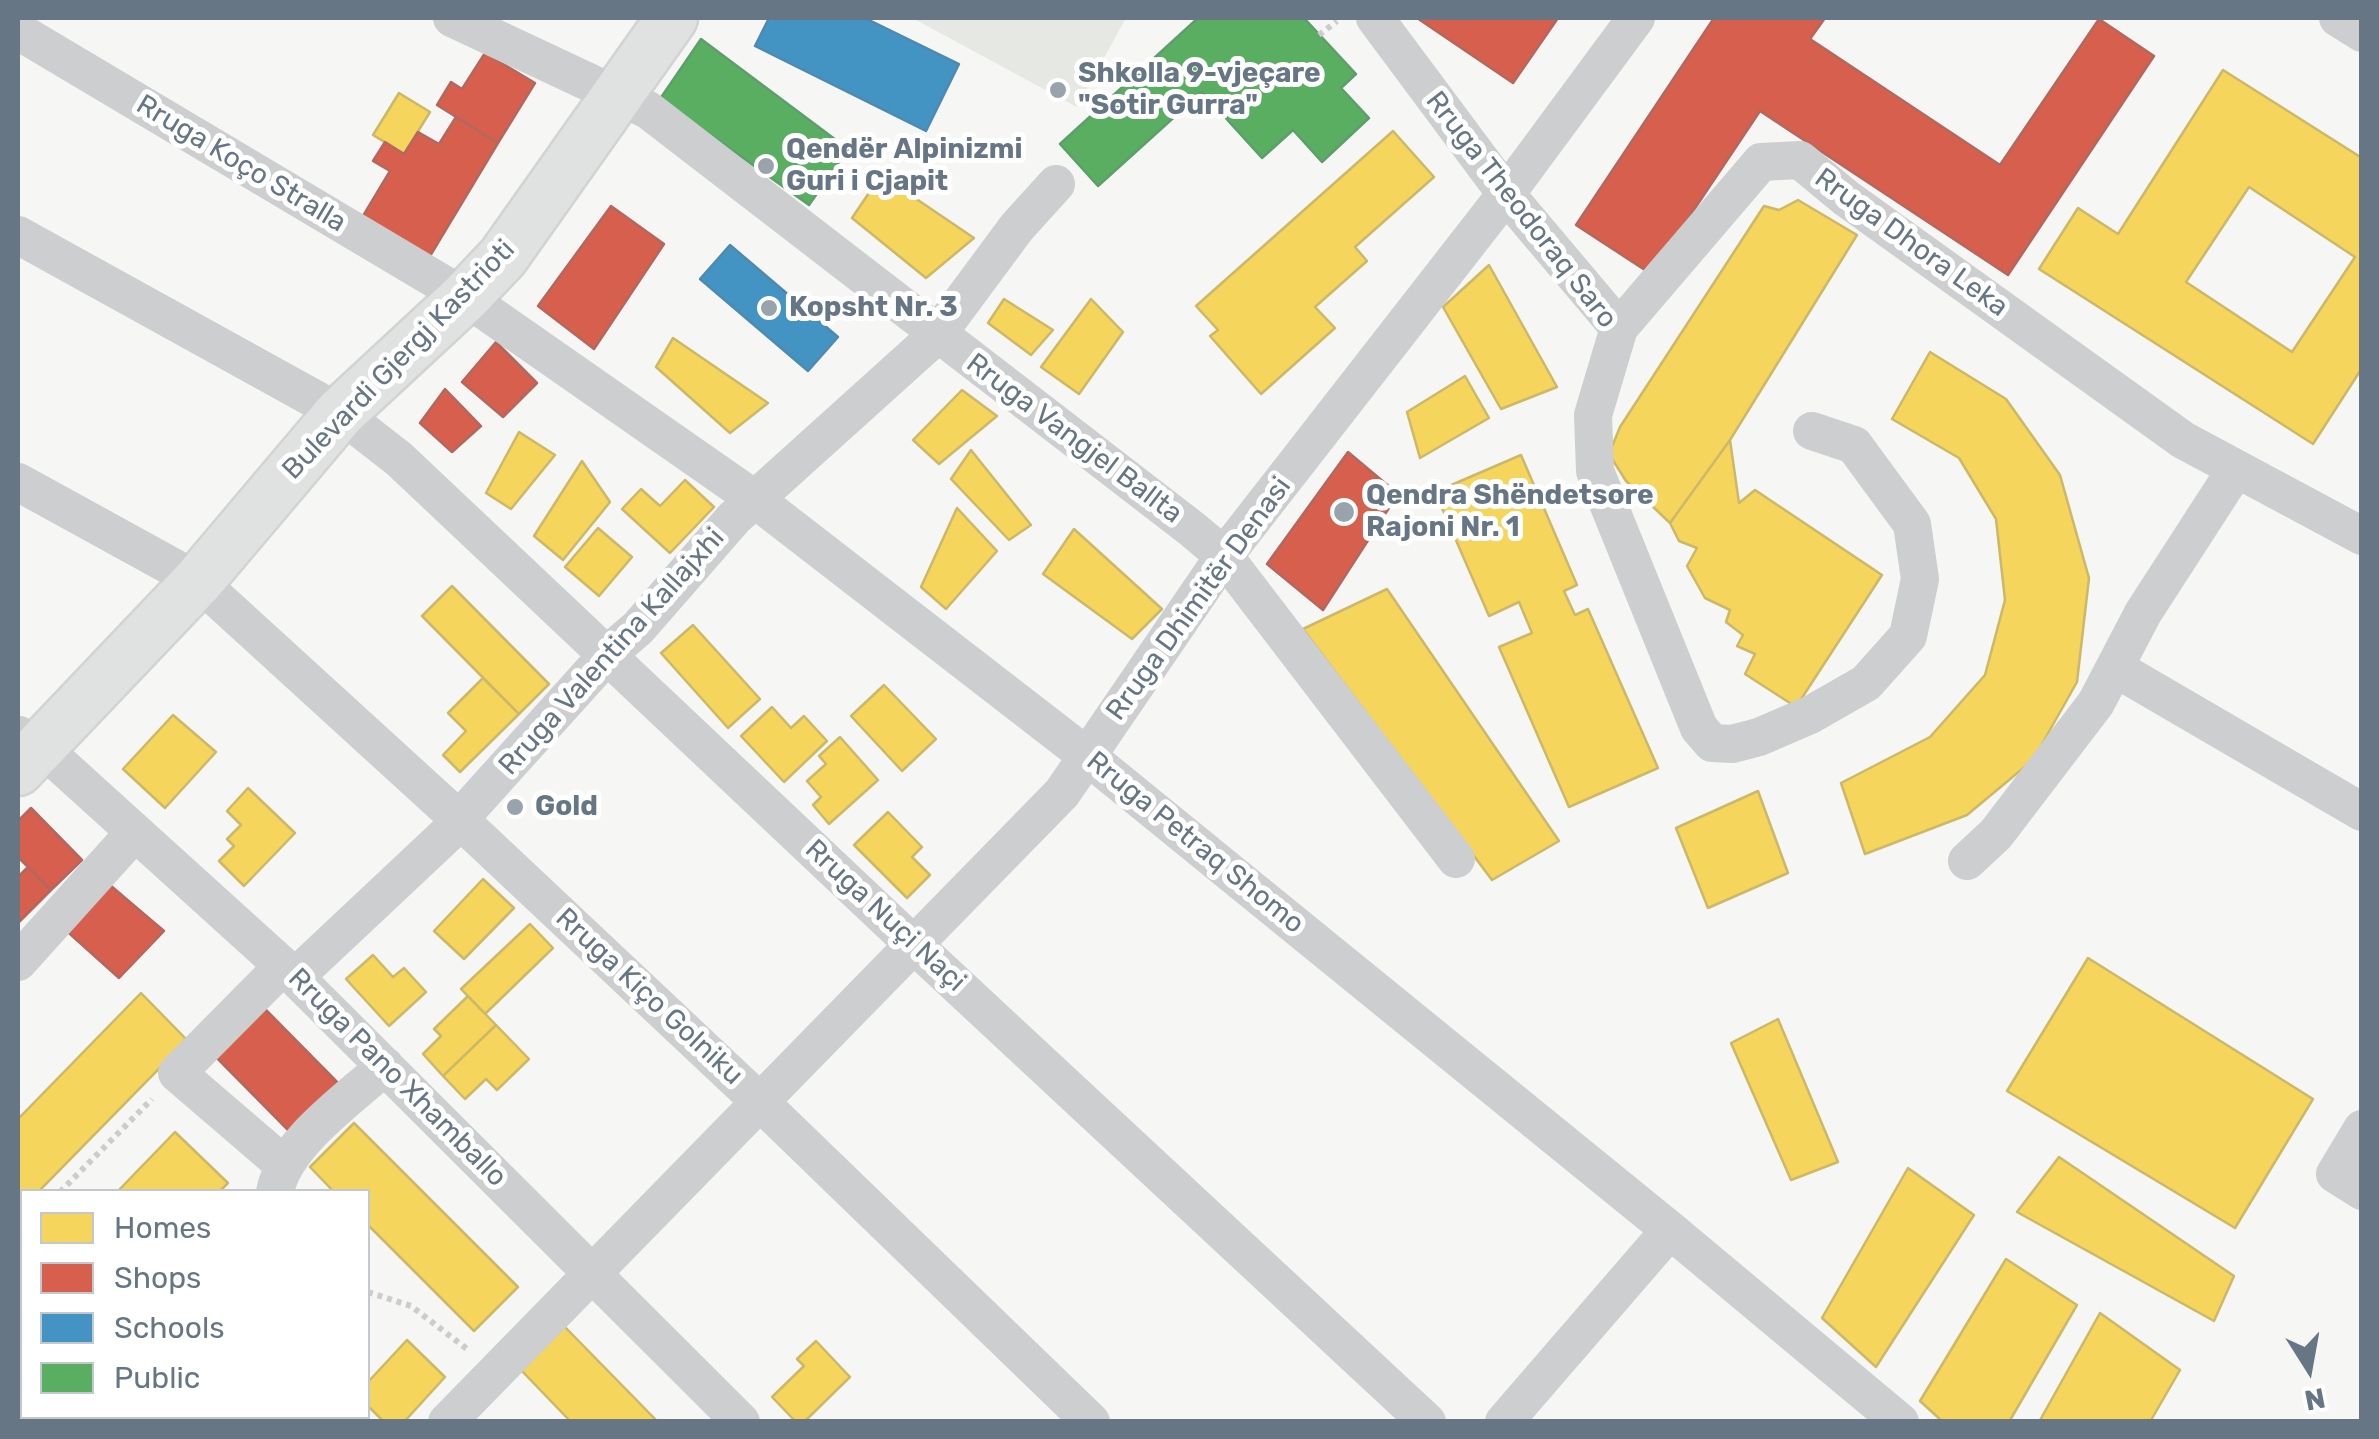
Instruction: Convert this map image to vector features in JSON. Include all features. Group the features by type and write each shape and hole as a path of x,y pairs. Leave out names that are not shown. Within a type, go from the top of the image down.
{"main road":[{"name":"Bulevardi Gjergj Kastrioti","path":"25,750 198,582 340,413 503,257 672,18"}],"street":[{"name":"Rruga Vangjel Ballta","path":"452,18 648,110 1224,556 1456,859"},
{"name":"Rruga Theodoraq Saro","path":"1374,18 1506,194 1619,328 1593,415 1595,471 1699,728 1712,743 1732,744 1759,737 1810,714 1866,683 1908,636 1920,580 1912,524 1854,445 1812,430"},
{"name":"Rruga Dhimitër Denasi","path":"447,1422 1062,793 1224,556 1506,194 1636,18"},
{"path":"2338,18 2362,32"},
{"name":"Rruga Koço Stralla","path":"18,31 465,297"},
{"name":"Rruga Dhora Leka","path":"1619,328 1761,162 1800,160 1846,198 2183,440 2362,536"},
{"name":"Rruga Valentina Kallajxhi","path":"177,1073 462,821 734,518 937,335 1018,226 1056,184"},
{"name":"Rruga Nuçi Naçi","path":"18,234 340,413 399,459 1427,1422"},
{"name":"Rruga Petraq Shomo","path":"465,297 756,500 1088,756 1900,1422"},
{"path":"1967,861 1996,834 2096,703 2143,613 2236,469"},
{"name":"Rruga Kiço Golniku","path":"18,482 198,582 462,821 1091,1422"},
{"path":"2114,668 2362,812"},
{"name":"Rruga Pano Xhamballo","path":"25,750 135,832 289,971 741,1422"},
{"path":"18,962 135,832"},
{"path":"177,1073 279,1178 296,1148 385,1066"},
{"path":"2348,1182 2362,1129"},
{"path":"1504,1422 1670,1230"}],"path":[{"path":"1319,34 1342,18"},
{"path":"63,1189 177,1073"},
{"path":"370,1293 410,1306 495,1372"}],"shaded area":[{"path":"918,18 1126,18 1077,107"}],"building: Homes":[{"path":"2223,70 2362,158 2362,368 2313,444 2039,269 2078,208 2118,234","holes":["2249,187 2355,257 2292,352 2186,282"]},
{"path":"399,93 430,112 404,154 373,135"},
{"path":"1393,131 1434,177 1355,247 1367,261 1315,307 1335,328 1261,394 1210,336 1218,330 1196,306"},
{"path":"881,175 974,238 926,278 852,218"},
{"path":"1798,200 1857,235 1730,440 1670,523 1626,481 1609,454 1620,427 1764,206 1779,210"},
{"path":"1489,265 1557,387 1501,409 1443,307"},
{"path":"1004,299 1053,330 1031,355 988,323"},
{"path":"1091,299 1123,332 1079,394 1041,367"},
{"path":"673,338 768,403 730,433 656,367"},
{"path":"1930,352 2006,399 2060,475 2089,578 2077,682 2033,760 1967,815 1865,854 1841,783 1930,737 1985,675 2005,600 1996,519 1959,458 1892,419"},
{"path":"1465,376 1489,418 1420,458 1407,412"},
{"path":"962,390 997,416 939,464 913,440"},
{"path":"519,432 555,455 511,509 486,493"},
{"path":"1730,440 1739,503 1755,490 1882,575 1796,707 1745,674 1755,654 1737,646 1743,635 1726,622 1730,610 1705,598 1687,566 1697,548 1679,541 1670,523"},
{"path":"971,450 1031,525 1009,540 951,479"},
{"path":"1521,455 1577,585 1564,591 1575,615 1588,609 1658,768 1569,807 1499,647 1532,633 1519,602 1489,616 1435,492"},
{"path":"582,461 610,502 563,560 534,536"},
{"path":"685,480 714,507 670,553 622,509 641,489 660,506"},
{"path":"957,508 997,551 946,609 921,587"},
{"path":"598,528 632,557 599,596 565,567"},
{"path":"1074,529 1162,609 1132,639 1043,574"},
{"path":"452,586 549,684 519,714 422,616"},
{"path":"1387,589 1559,841 1492,880 1303,629"},
{"path":"693,625 760,699 728,728 661,653"},
{"path":"483,678 519,714 460,772 443,755 466,731 448,713"},
{"path":"884,685 936,739 902,771 851,716"},
{"path":"772,707 791,728 804,716 827,741 784,782 741,736"},
{"path":"173,715 216,752 165,808 123,769"},
{"path":"840,737 878,780 829,824 813,805 821,797 807,781 826,764 819,756"},
{"path":"248,788 295,833 244,886 219,861 234,846 227,839 241,825 227,811"},
{"path":"1758,791 1788,873 1708,908 1676,828"},
{"path":"888,812 922,847 912,857 930,875 907,898 854,845"},
{"path":"483,879 514,908 464,959 434,931"},
{"path":"530,924 553,948 485,1014 461,989"},
{"path":"373,955 393,977 404,968 426,992 389,1026 346,979"},
{"path":"2088,958 2313,1099 2235,1228 2007,1091"},
{"path":"141,993 187,1040 41,1189 20,1189 18,1212 18,1119"},
{"path":"468,996 496,1025 443,1076 423,1054 441,1036 434,1029"},
{"path":"1778,1019 1838,1162 1791,1180 1731,1043"},
{"path":"496,1025 529,1059 497,1090 486,1079 465,1099 443,1076"},
{"path":"354,1123 518,1287 474,1331 370,1227 370,1189 331,1189 310,1167"},
{"path":"175,1132 228,1183 222,1189 120,1189"},
{"path":"2059,1157 2234,1276 2214,1321 2017,1212"},
{"path":"1908,1168 1974,1215 1876,1367 1822,1318"},
{"path":"2006,1259 2077,1305 2009,1422 1943,1422 1920,1401"},
{"path":"2100,1313 2180,1370 2150,1422 2039,1422"},
{"path":"564,1326 658,1422 571,1422 520,1369"},
{"path":"407,1340 445,1377 404,1422 384,1422 370,1408 370,1380"},
{"path":"816,1341 850,1377 804,1422 796,1422 772,1397 804,1366 797,1359"},
{"path":"62,1419 146,1419 144,1422 59,1422"}],"building: Shops":[{"path":"1417,18 1558,18 1513,83"},
{"path":"1714,18 1825,18 1810,39 2000,165 2099,19 2154,56 2008,275 1760,111 1651,274 1576,225"},
{"path":"485,53 535,83 498,143 437,105 451,82 462,89"},
{"path":"456,117 498,143 430,256 363,216 390,171 373,161 385,142 404,154 418,132 439,144"},
{"path":"611,206 664,244 594,349 538,306"},
{"path":"496,342 537,383 503,417 462,382"},
{"path":"445,389 481,426 452,452 420,423"},
{"path":"1348,452 1398,494 1323,610 1267,564"},
{"path":"31,808 82,860 51,890 18,857 18,821"},
{"path":"28,867 51,890 18,923 18,872 20,875"},
{"path":"104,880 164,931 119,978 60,925"},
{"path":"264,1008 341,1086 292,1134 215,1056"}],"building: Schools":[{"path":"769,18 865,18 959,64 926,131 755,46"},
{"name":"Kopsht Nr. 3","path":"730,245 838,337 808,371 700,279"}],"building: Public":[{"path":"1198,18 1304,18 1356,74 1341,88 1369,118 1322,162 1293,130 1262,158 1202,92 1098,186 1060,144"},
{"path":"701,39 848,149 809,205 660,99"}],"place":[{"name":"Shkolla 9-vjeçare \"Sotir Gurra\"","path":"1058,90"},
{"name":"Qendër Alpinizmi Guri i Cjapit","path":"766,166"},
{"name":"Kopsht Nr. 3","path":"769,308"},
{"name":"Qendra Shëndetsore Rajoni Nr. 1","path":"1344,512"},
{"name":"Gold","path":"515,807"}]}
